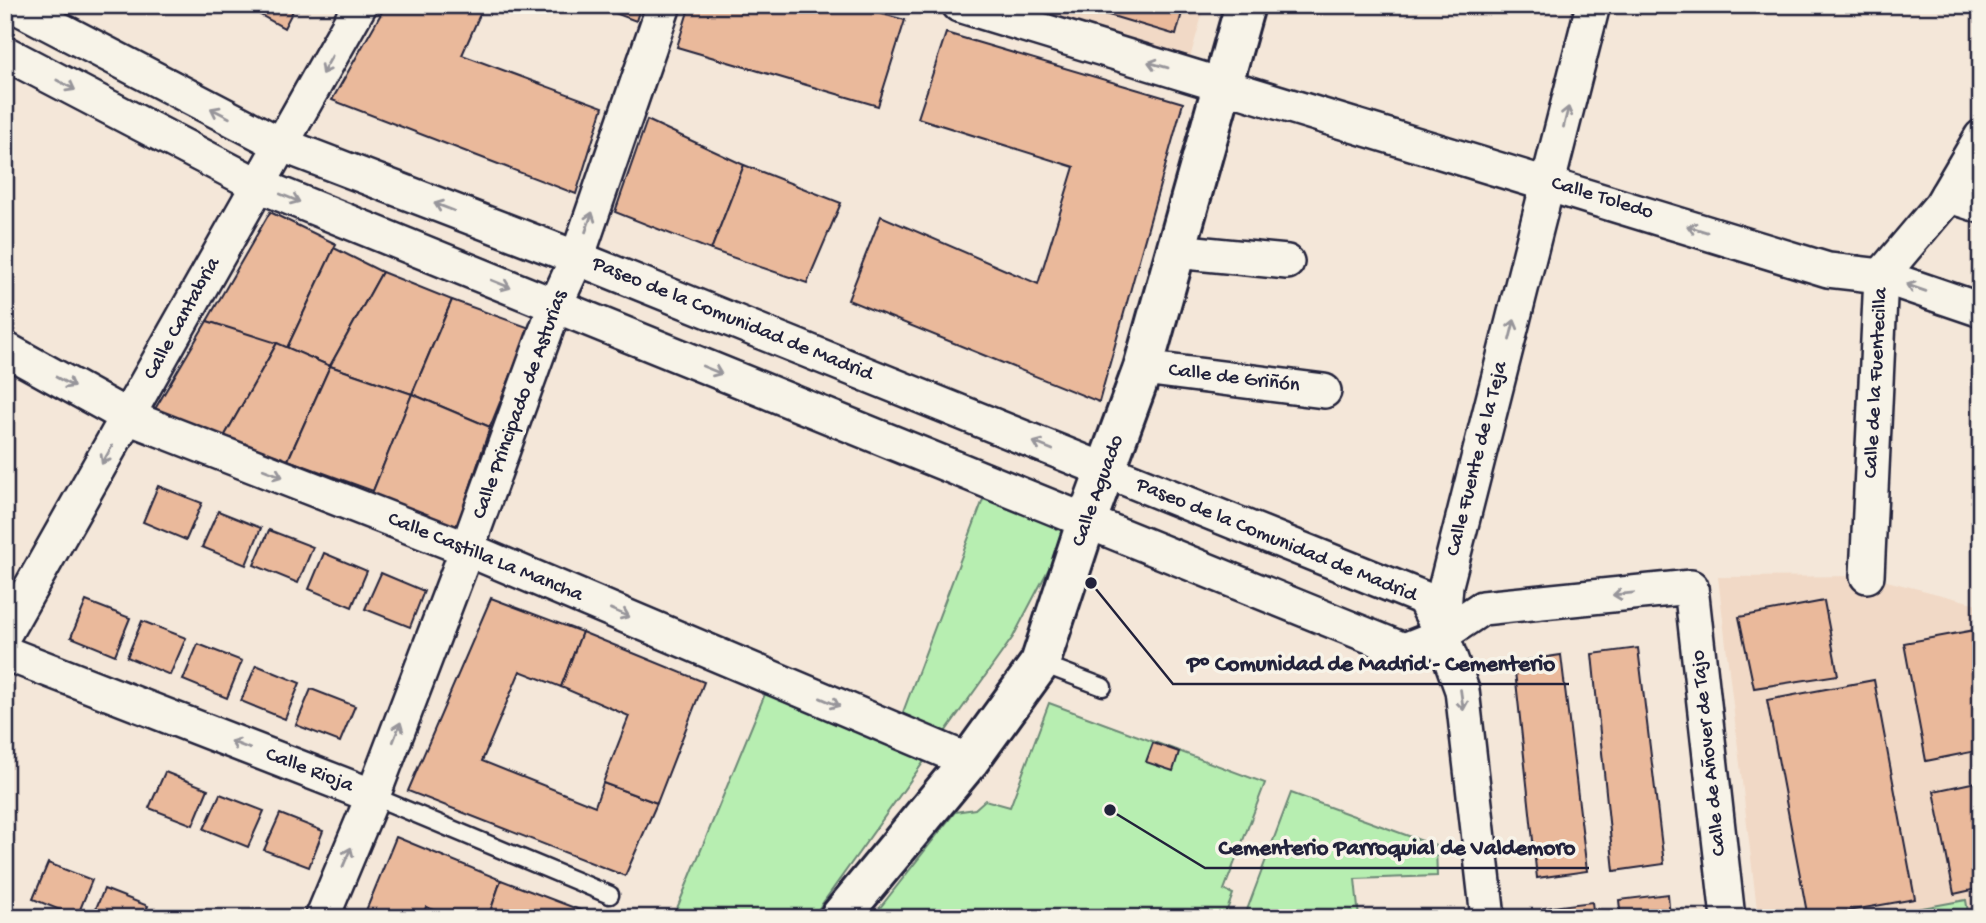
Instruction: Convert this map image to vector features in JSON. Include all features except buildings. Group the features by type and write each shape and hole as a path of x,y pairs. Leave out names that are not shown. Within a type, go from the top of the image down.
{"street":[{"name":"Paseo de la Comunidad de Madrid","path":"13,5 281,144 577,258 1423,598 1442,635"},
{"name":"Calle Cantabria","path":"5,633 360,5"},
{"name":"Calle Principado de Asturias","path":"322,918 373,796 467,549 555,306 577,258 664,5"},
{"name":"Calle Toledo","path":"959,5 1550,183 1828,270 1881,276 1981,310"},
{"name":"Calle Aguado","path":"839,918 969,761 1040,663 1086,523 1143,368 1245,5"},
{"name":"Calle Fuente de la Teja","path":"1488,918 1462,690 1442,635 1446,585 1593,5"},
{"path":"5,53 258,185 1086,523 1404,650 1442,635"},
{"name":"Calle de la Fuentecilla","path":"1867,576 1881,276 1947,195 1981,137"},
{"path":"1947,195 1981,206"},
{"path":"1176,251 1287,262"},
{"name":"Calle Castilla La Mancha","path":"5,349 128,417 467,549 969,761"},
{"name":"Calle de Griñón","path":"1143,368 1324,391"},
{"name":"Calle de Añover de Tajo","path":"1442,635 1482,608 1691,587 1728,918"},
{"name":"Calle Rioja","path":"5,653 373,796"}],"lane":[{"path":"1040,663 1103,687"},
{"name":"Calle Rioja","path":"373,796 610,895"}],"shaded area":[{"path":"1009,5 1205,5 1190,58"},
{"path":"1867,576 1981,605 1981,918 1758,918 1718,577"}],"green space":[{"path":"984,497 1069,530 1013,637 812,918 673,918 767,689 891,744"},
{"path":"1049,703 1265,783 1224,890 1233,894 1224,918 872,918 955,812 975,809 985,800 1010,807"},
{"path":"1291,793 1436,846 1437,876 1355,879 1359,918 1244,918"},
{"path":"1966,900 1969,918 1879,916"}],"place":[{"name":"Pº Comunidad de Madrid - Cementerio","path":"1091,583"},
{"name":"Cementerio Parroquial de Valdemoro","path":"1110,810"}]}
